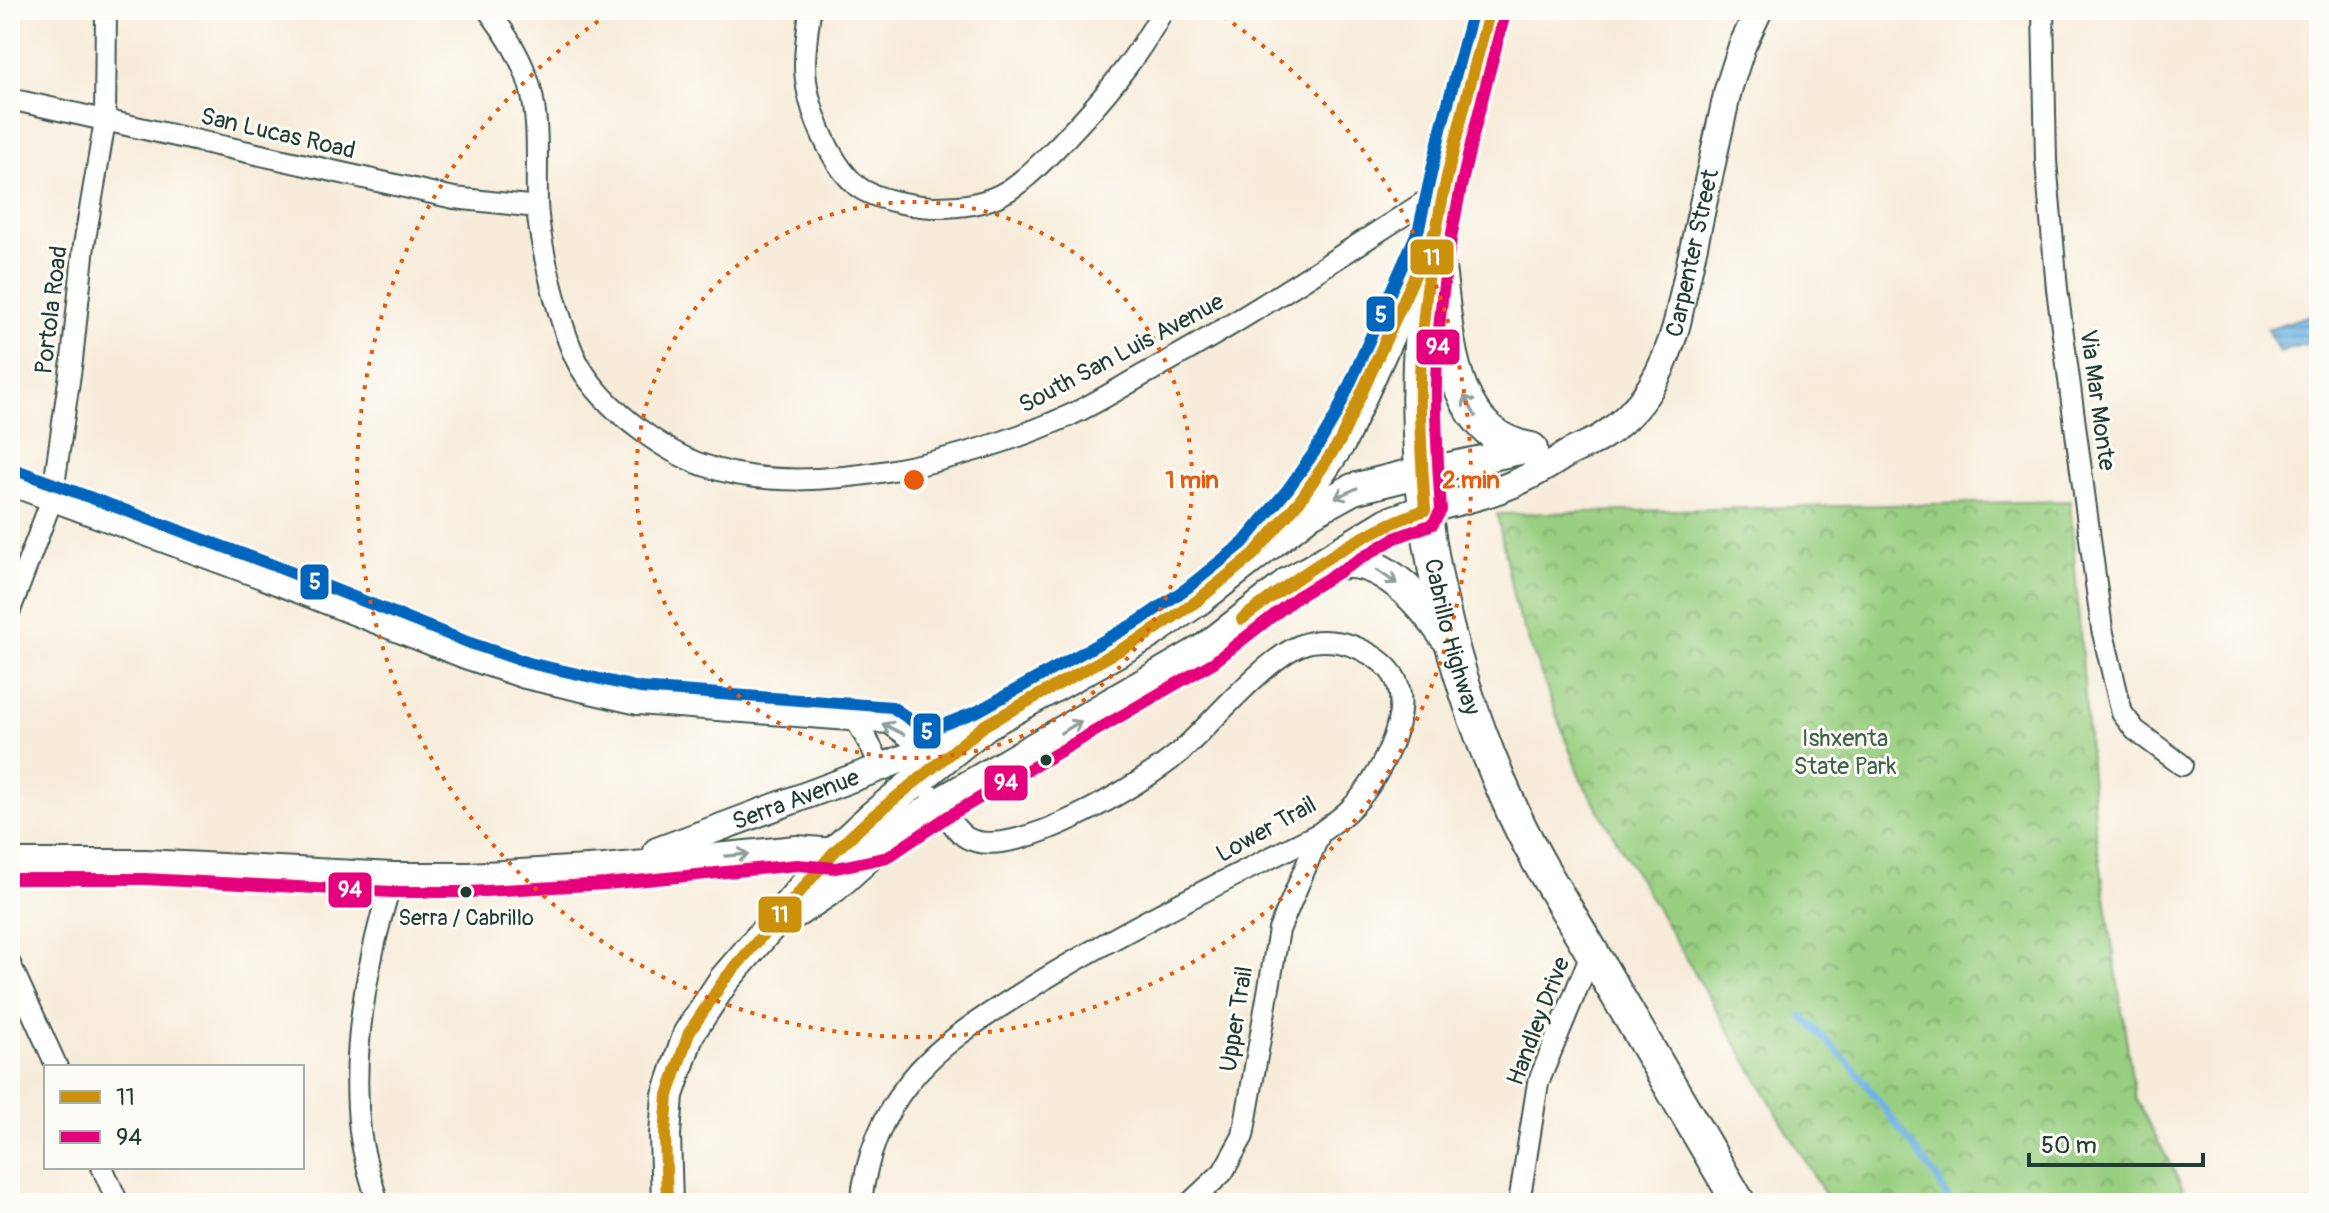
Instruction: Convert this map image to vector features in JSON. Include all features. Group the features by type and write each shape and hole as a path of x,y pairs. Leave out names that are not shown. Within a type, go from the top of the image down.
{"main road":[{"name":"Cabrillo Highway","path":"1490,10 1443,190 1426,281 1419,355 1421,472 1433,569 1450,642 1472,713 1510,806 1739,1203"},
{"path":"1434,233 1449,341 1464,397 1476,418 1490,432 1513,445 1531,449"},
{"path":"1254,554 1301,499 1340,441 1434,233"},
{"name":"Carpenter Street","path":"667,1203 665,1135 668,1095 689,1033 724,980 834,852 985,725 1147,635 1197,601 1295,522 1341,495 1369,484 1421,472"},
{"name":"Carpenter Street","path":"767,931 834,887 885,841 938,804 1206,648 1288,584 1388,523 1425,510"},
{"path":"1288,584 1336,564 1347,562 1369,566 1389,577 1410,595 1450,642"}],"street":[{"name":"Portola Road","path":"10,610 52,499 72,360 84,245 105,121 106,10"},
{"name":"South San Luis Avenue","path":"488,10 505,33 530,87 535,111 537,207 566,338 579,365 596,391 616,411 666,448 704,465 732,472 795,479 843,476 961,455 1001,443 1070,415 1200,344 1443,190"},
{"path":"810,10 805,66 813,116 838,163 858,187 887,199 922,206 957,207 985,202 1010,190 1041,164 1094,108 1146,42 1163,10"},
{"name":"Carpenter Street","path":"1425,510 1496,493 1538,473 1564,455 1596,440 1625,419 1649,393 1666,359 1682,303 1728,90 1742,46 1759,10"},
{"name":"Via Mar Monte","path":"2043,10 2046,161 2057,289 2102,629 2122,713 2135,730 2182,765"},
{"name":"San Lucas Road","path":"10,99 454,198 537,207"},
{"name":"Carpenter Street","path":"1421,472 1531,449 1553,450 1564,455"},
{"path":"10,485 525,678 638,704 889,723 925,749"},
{"name":"Lower Trail","path":"861,1203 864,1170 886,1116 909,1082 938,1052 982,1018 1083,955 1320,833 1350,810 1376,774 1393,737 1400,700 1395,678 1385,665 1370,654 1349,644 1323,641 1301,645 1283,657 1178,753 1147,776 1114,797 1058,824 1005,843 987,843 966,837 919,780"},
{"path":"857,722 882,767"},
{"name":"Serra Avenue","path":"604,868 686,842 985,725"},
{"name":"Upper Trail","path":"1190,1203 1223,1172 1243,1136 1279,930 1320,833"},
{"name":"Carpenter Street","path":"834,852 885,841"},
{"name":"Serra Avenue","path":"10,863 145,863 393,876 469,876 604,868 797,849 834,852"},
{"path":"378,1203 360,1130 359,1065 367,978 393,876"},
{"name":"Handley Drive","path":"1519,1203 1538,1083 1592,952"},
{"path":"10,964 56,1065"},
{"path":"103,1169 118,1203"}],"green space":[{"name":"Ishxenta State Park","path":"2070,501 2095,829 2135,1098 2191,1203 1830,1203 1581,780 1515,605 1497,514"}],"water":[{"path":"2313,314 2314,341 2279,352 2267,329"}],"waterway":[{"path":"1802,1016 1853,1067 1938,1179 1950,1203"}],"transit line":[{"name":"5","path":"16,470 529,663 640,688 892,707 927,731 978,711 1139,621 1187,588 1243,543 1288,489 1336,415 1419,228 1441,129 1473,10"},
{"name":"11","path":"1425,510 1420,398 1427,287 1443,194 1490,10"},
{"name":"94","path":"10,879 145,879 392,892 469,892 606,884 797,865 836,868 888,857 947,817 1214,662 1297,597 1395,538 1433,524 1441,510 1436,398 1443,288 1469,150 1505,14"},
{"name":"11","path":"667,1203 665,1135 668,1095 689,1033 724,980 834,852 985,725 1147,635 1197,601 1254,554 1301,499 1340,441 1434,233"},
{"name":"11","path":"1242,619 1352,543 1425,510"}],"place":[{"name":"Serra / Cabrillo","path":"466,892"}]}
